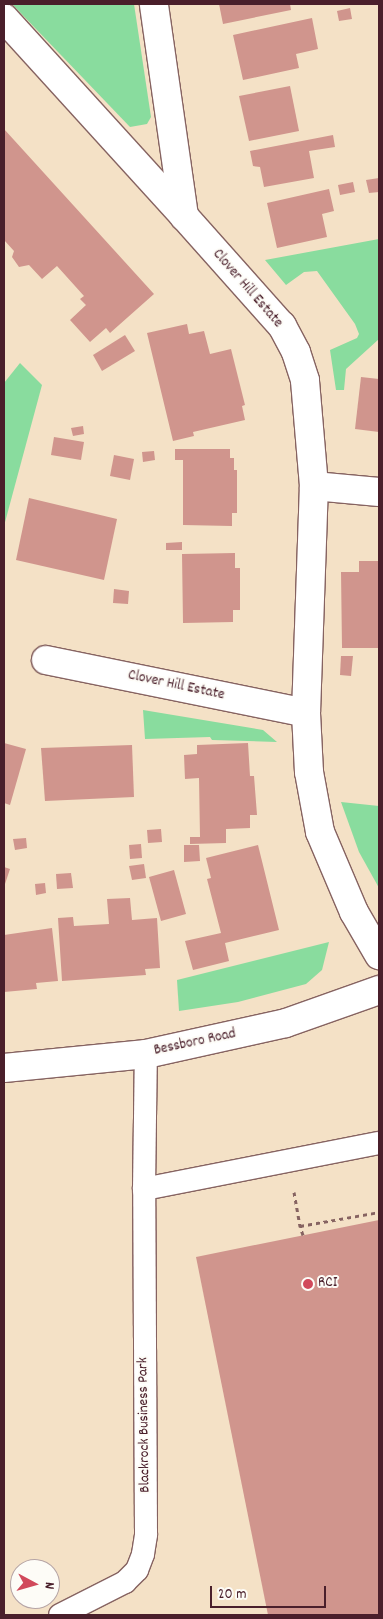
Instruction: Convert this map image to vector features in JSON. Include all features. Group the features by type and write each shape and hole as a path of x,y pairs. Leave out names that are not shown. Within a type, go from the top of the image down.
{"street":[{"path":"154,4 184,216"},
{"name":"Clover Hill Estate","path":"4,18 282,326 296,352 305,380 314,486 306,713 313,803 320,832 354,912 379,955"},
{"path":"314,486 379,492"},
{"name":"Clover Hill Estate","path":"46,660 306,713"},
{"name":"Bessboro Road","path":"4,1068 146,1054 286,1023 379,990"}],"lane":[{"name":"Blackrock Business Park","path":"60,1615 125,1582 137,1570 143,1554 146,1534 144,1189 146,1054"},
{"path":"144,1189 379,1144"}],"path":[{"path":"304,1235 300,1226 379,1212"}],"green space":[{"path":"12,4 134,4 151,117 147,124 130,127"},
{"path":"379,239 379,339 346,369 344,390 336,390 330,350 357,338 359,334 355,324 317,271 304,272 286,285 265,260"},
{"path":"20,363 42,385 4,526 4,383"},
{"path":"143,710 263,730 277,742 212,740 210,737 145,739"},
{"path":"341,802 379,806 379,888 359,852"},
{"path":"329,942 322,970 306,984 238,1002 179,1011 177,980"}],"building":[{"path":"219,4 290,4 291,10 223,24"},
{"path":"350,8 352,19 339,21 337,11"},
{"path":"312,18 318,49 296,54 299,68 243,80 233,35"},
{"path":"290,86 299,131 249,141 239,96"},
{"path":"4,129 154,294 110,333 106,328 90,342 70,320 86,305 80,299 84,296 57,266 42,279 29,265 19,267 12,257 14,251 4,240"},
{"path":"333,135 335,147 309,151 314,178 264,187 260,167 253,166 250,151"},
{"path":"379,178 379,192 369,193 366,180"},
{"path":"353,182 355,192 340,195 338,185"},
{"path":"329,189 334,211 322,214 327,237 277,248 267,203"},
{"path":"187,324 189,334 204,331 210,354 231,349 245,405 242,406 245,420 193,432 194,436 173,441 147,333"},
{"path":"125,335 135,351 102,371 93,355"},
{"path":"361,377 379,379 379,432 355,429"},
{"path":"83,426 84,434 73,436 71,428"},
{"path":"54,437 84,442 81,460 51,455"},
{"path":"175,449 230,449 230,458 234,458 234,470 237,470 237,513 232,513 232,526 183,525 183,460 175,460"},
{"path":"154,451 155,460 143,462 142,452"},
{"path":"114,455 134,459 130,480 110,476"},
{"path":"29,498 117,519 104,580 16,560"},
{"path":"182,542 182,550 166,550 166,543"},
{"path":"235,553 235,568 240,568 240,610 233,610 233,622 183,623 182,554"},
{"path":"359,561 379,561 379,648 342,648 341,572 359,572"},
{"path":"114,589 129,591 128,604 113,603"},
{"path":"341,656 353,656 351,676 340,675"},
{"path":"4,743 26,749 10,805 4,803"},
{"path":"248,743 250,776 254,776 257,815 250,815 250,828 226,829 226,843 190,844 190,837 200,837 199,778 185,779 184,755 197,754 197,745"},
{"path":"132,745 134,797 45,801 41,748"},
{"path":"161,829 162,842 148,843 147,830"},
{"path":"26,838 27,848 15,850 13,839"},
{"path":"141,844 142,858 130,859 129,845"},
{"path":"184,845 199,845 200,861 184,862"},
{"path":"258,845 279,930 225,943 229,961 193,970 185,941 221,933 207,879 211,878 206,858"},
{"path":"144,864 146,878 132,880 129,866"},
{"path":"4,867 10,869 4,887"},
{"path":"174,870 186,914 161,921 149,877"},
{"path":"71,873 73,888 57,889 56,874"},
{"path":"45,883 46,893 36,895 35,884"},
{"path":"130,898 132,920 157,918 160,968 145,969 146,975 62,981 58,918 73,917 74,926 109,924 107,899"},
{"path":"52,928 58,981 36,983 37,989 4,992 4,935"},
{"path":"379,1220 379,1615 268,1615 196,1257"}],"place":[{"name":"RCI","path":"308,1284"}]}
